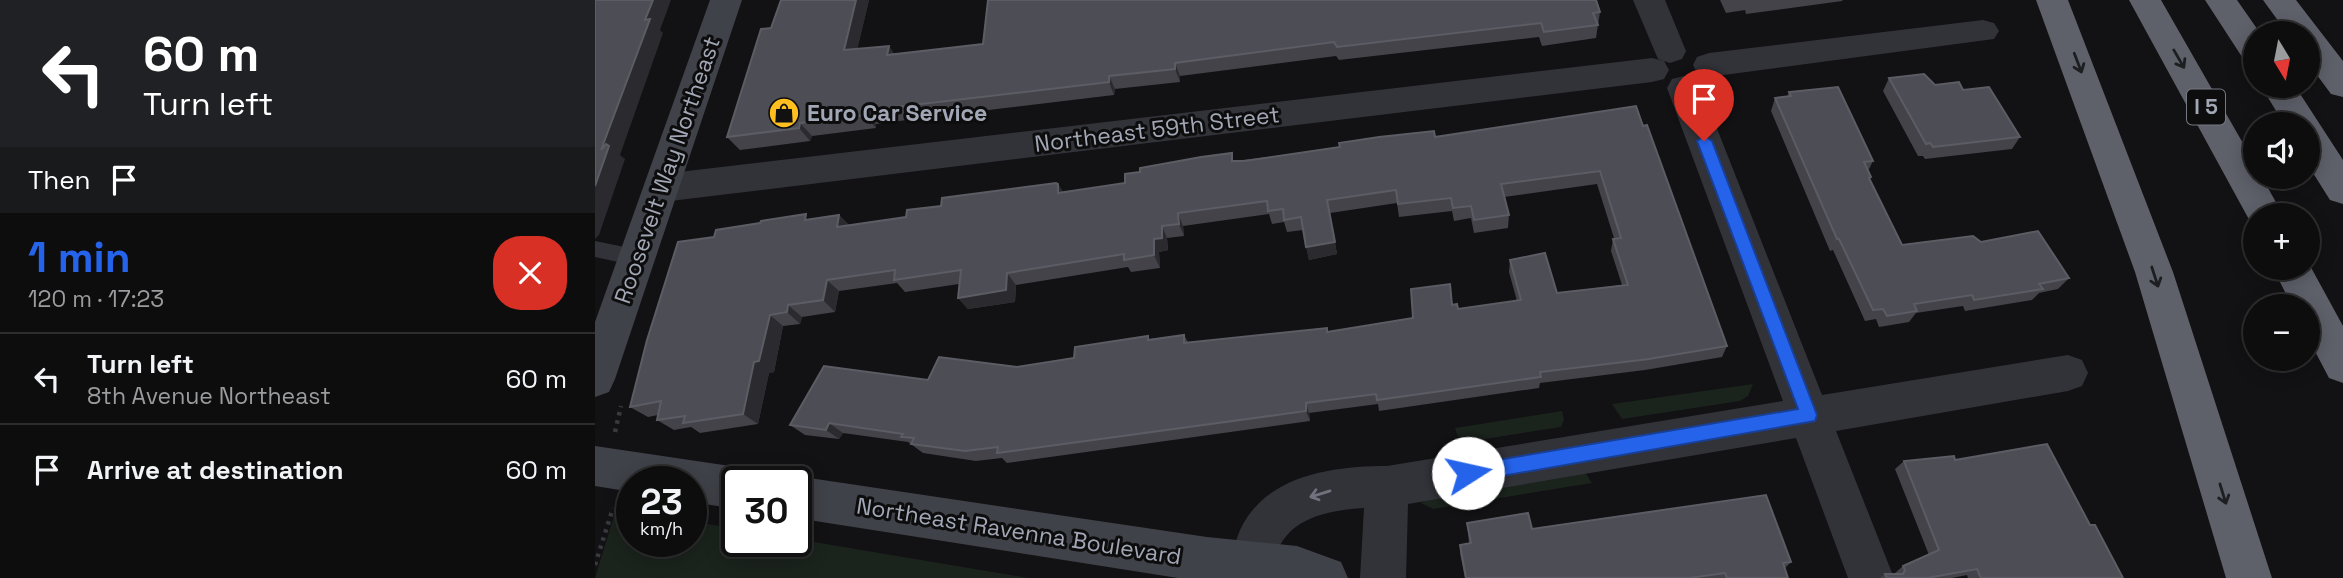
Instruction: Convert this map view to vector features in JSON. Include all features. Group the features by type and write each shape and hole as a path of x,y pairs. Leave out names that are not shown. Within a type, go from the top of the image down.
{"highway":[{"path":"2052,0 2154,272 2249,578"},
{"name":"I 5","path":"2145,0 2258,203"},
{"path":"2221,0 2243,33"},
{"path":"2279,0 2295,21"},
{"path":"2321,56 2343,85"},
{"path":"2320,154 2343,190"},
{"path":"2298,280 2343,365"}],"main road":[{"name":"Roosevelt Way Northeast","path":"595,379 726,0"},
{"path":"595,467 721,486"},
{"name":"Northeast Ravenna Boulevard","path":"812,500 1252,572 1297,569 1325,578"}],"street":[{"path":"1649,0 1679,69 1871,578"},
{"name":"Northeast 59th Street","path":"661,188 1983,31"},
{"path":"1252,572 1263,531 1287,507 1319,493 1353,486 1387,487 2068,373"},
{"path":"1383,578 1387,487"}],"lane":[{"path":"595,249 637,257"}],"path":[{"path":"595,565 613,508"}],"shaded area":[{"path":"1753,384 1748,396 1740,401 1622,419 1612,404"},
{"path":"1562,411 1564,420 1561,427 1460,443 1455,428"},
{"path":"1583,469 1592,483 1433,509 1421,503 1429,497"},
{"path":"616,515 616,557 707,557 707,524 721,526 721,557 812,557 812,542 1029,578 595,578"}],"building":[{"path":"595,0 653,0 645,20 650,19 601,150 606,144 609,146 595,186"},
{"path":"781,0 856,0 844,50 889,46 887,55 983,44 988,0 1596,0 1600,12 1593,13 1598,25 1544,32 1541,23 1337,47 1334,42 1175,63 1175,69 1109,76 1109,82 866,111 865,115 800,123 799,128 727,137 761,29 771,28"},
{"path":"1924,74 1935,85 1959,82 1963,90 1989,87 2020,137 1933,147 1930,143 1926,144 1889,78"},
{"path":"1838,87 1873,161 1864,162 1871,177 1869,178 1902,245 1973,236 1981,242 2038,231 2069,278 2039,284 2043,289 1974,300 1972,295 1914,304 1917,311 1887,316 1883,309 1873,310 1837,239 1775,98 1791,96 1789,92"},
{"path":"1636,106 1643,126 1647,125 1727,346 1649,359 1540,372 1541,377 1377,400 1376,394 1306,403 1306,411 997,453 998,447 965,451 911,444 914,438 901,437 903,434 829,423 826,430 790,425 824,366 928,380 939,357 1017,367 1074,358 1075,347 1148,336 1148,340 1184,335 1184,343 1327,328 1327,332 1413,318 1411,289 1450,284 1452,305 1457,304 1458,309 1521,300 1510,260 1545,253 1557,293 1628,285 1613,239 1621,238 1600,171 1501,184 1509,215 1474,220 1471,206 1453,208 1451,198 1398,204 1396,190 1327,200 1335,242 1306,247 1301,217 1284,220 1283,209 1268,211 1267,201 1178,213 1179,224 1162,226 1162,238 1154,239 1154,255 1124,260 1124,254 1007,273 1006,290 958,298 961,270 894,280 895,270 827,280 823,300 788,305 787,312 770,315 759,361 754,362 743,414 683,423 685,416 657,420 661,401 630,407 647,340 678,242 714,237 716,230 806,214 805,220 839,215 837,227 906,217 907,210 941,206 942,198 1056,183 1058,193 1125,183 1125,174 1140,172 1140,168 1201,157 1232,153 1232,161 1244,161 1340,147 1339,143 1379,137 1434,131 1435,137"},
{"path":"2047,444 2090,525 2095,525 2123,578 1981,578 1977,569 1927,578 1887,578 1885,574 1903,574 1903,566 1939,550 1904,461 1954,456 1955,460"},
{"path":"1766,495 1791,562 1783,563 1788,578 1727,578 1725,573 1689,578 1466,578 1460,545 1471,543 1467,523 1528,513 1532,529"}],"place":[{"name":"Euro Car Service","path":"784,113"}],"route":[{"path":"1468,473 1809,415 1704,141"}]}
